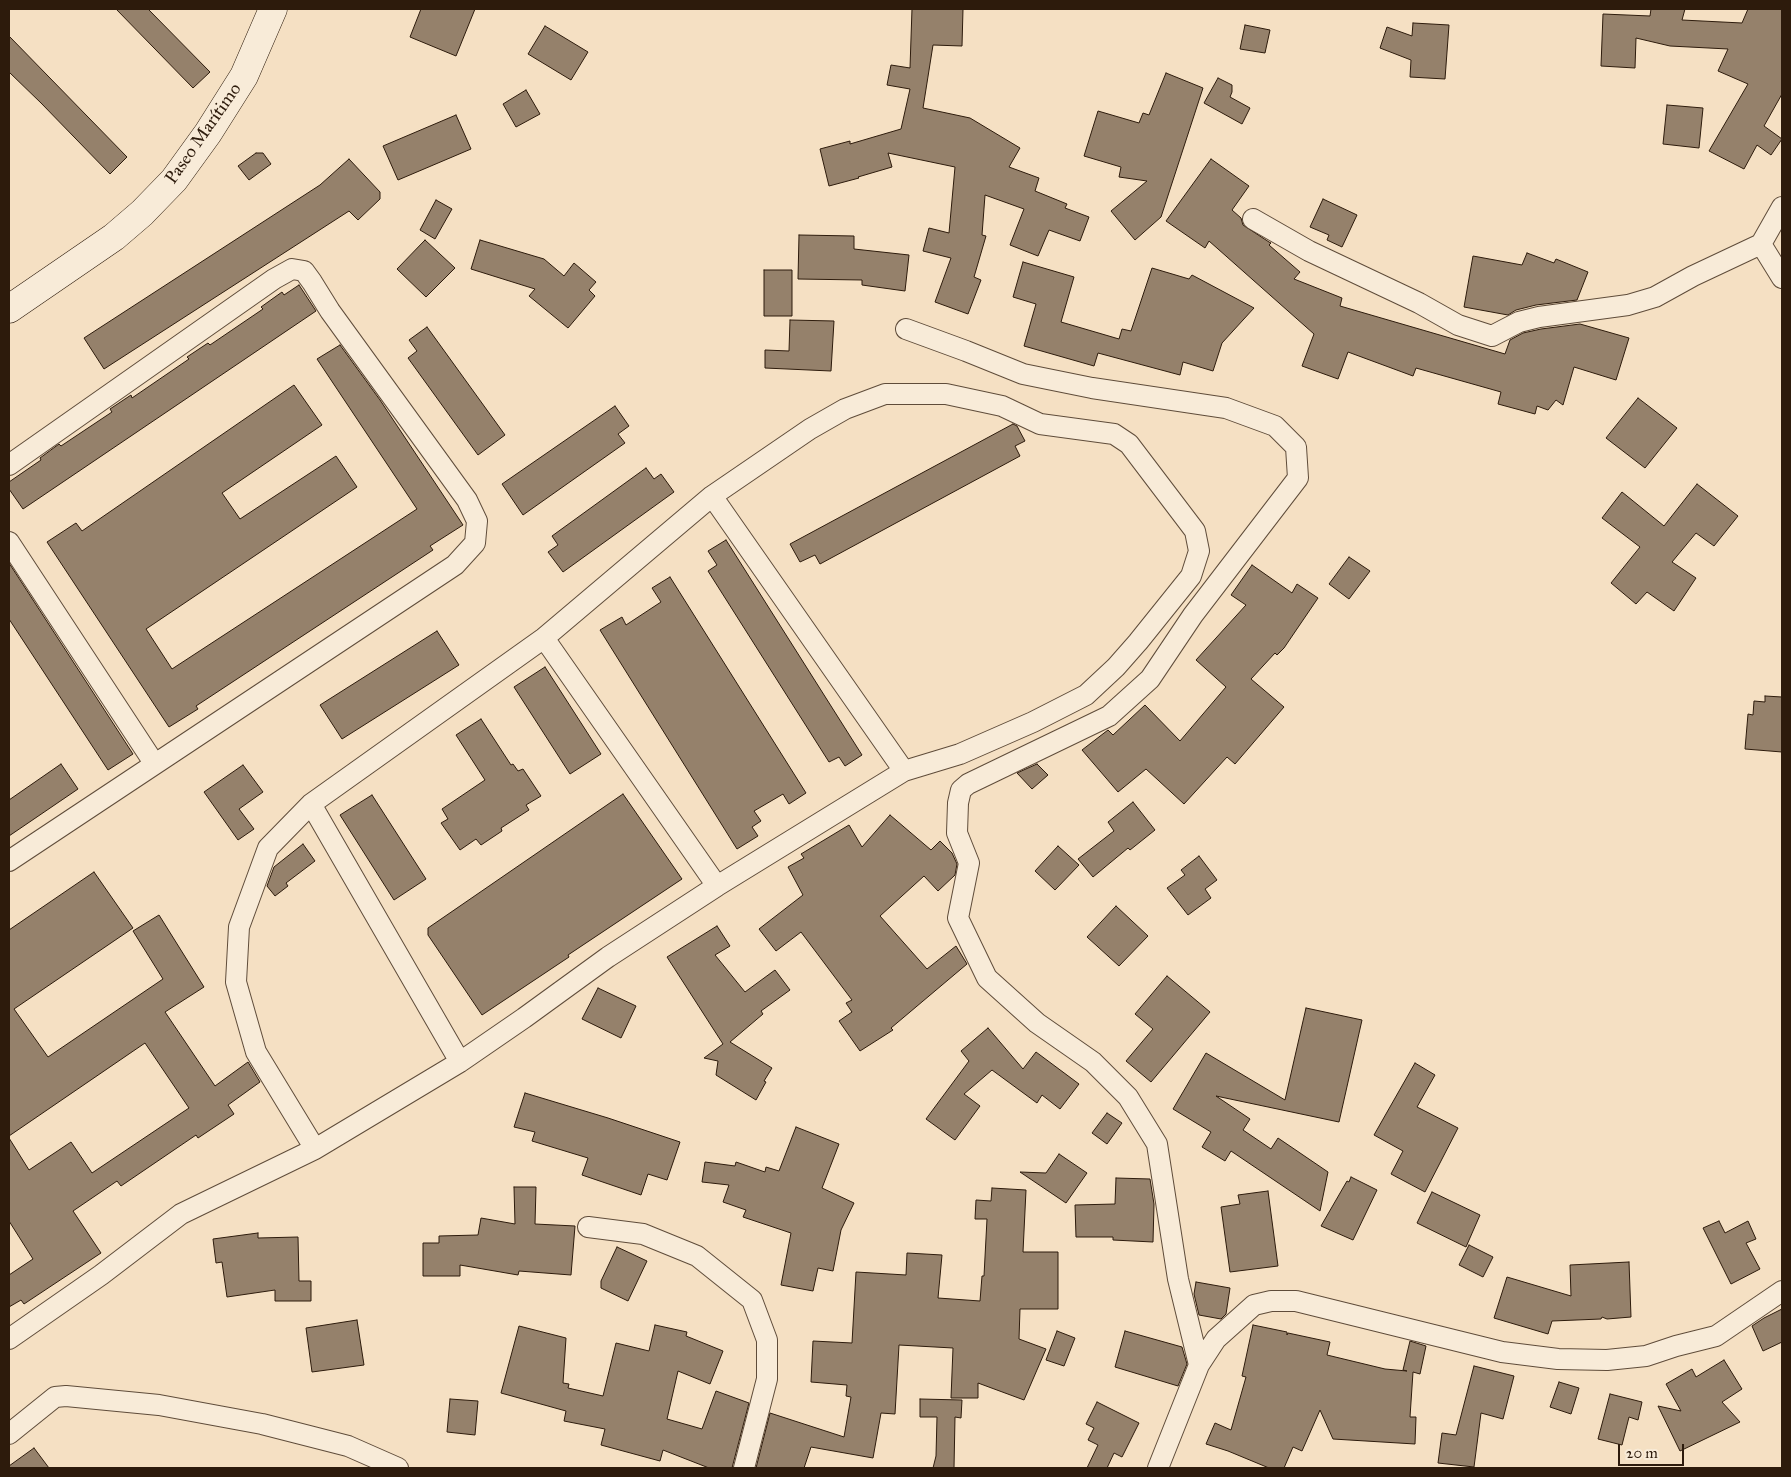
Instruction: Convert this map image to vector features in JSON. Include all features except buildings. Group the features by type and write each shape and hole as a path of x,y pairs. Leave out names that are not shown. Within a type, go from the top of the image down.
{"main road":[{"name":"Paseo Marítimo","path":"9,309 114,237 142,213 174,180 208,133 244,76 273,9"}],"street":[{"path":"1253,219 1317,254 1458,325 1492,336 1519,322 1539,317 1628,305 1655,297 1761,244 1782,207"},
{"path":"1761,244 1782,278"},
{"path":"9,465 274,279 292,270 304,271 467,500 477,521 475,544 455,565 9,861"},
{"path":"906,329 1023,374 1092,388 1226,408 1276,426 1296,447 1298,478 1193,615 1150,678 1110,716 968,784 961,790 958,803 958,833 969,863 958,918 987,978 1037,1023 1093,1062 1128,1097 1157,1144 1178,1279 1198,1365"},
{"path":"9,1339 101,1274 181,1214 315,1150 460,1062 608,957 717,886 904,771 960,754 1032,722 1086,695 1116,667 1138,642 1190,576 1199,551 1195,531 1129,444 1114,434 1040,424 1002,406 946,394 885,394 845,409 810,429 712,496 544,638 311,804 268,848 239,927 236,982 256,1052 315,1150"},
{"path":"712,496 904,771"},
{"path":"9,542 154,763"},
{"path":"544,638 717,886"},
{"path":"311,804 460,1062"},
{"path":"588,1226 643,1234 697,1256 752,1300 767,1340 767,1379 744,1468"},
{"path":"1158,1468 1198,1365 1216,1340 1254,1305 1270,1301 1296,1301 1502,1352 1558,1359 1607,1360 1646,1356 1716,1336 1782,1291"},
{"path":"10,1427 55,1397 66,1396 168,1406 262,1424 348,1446 398,1468"}]}
